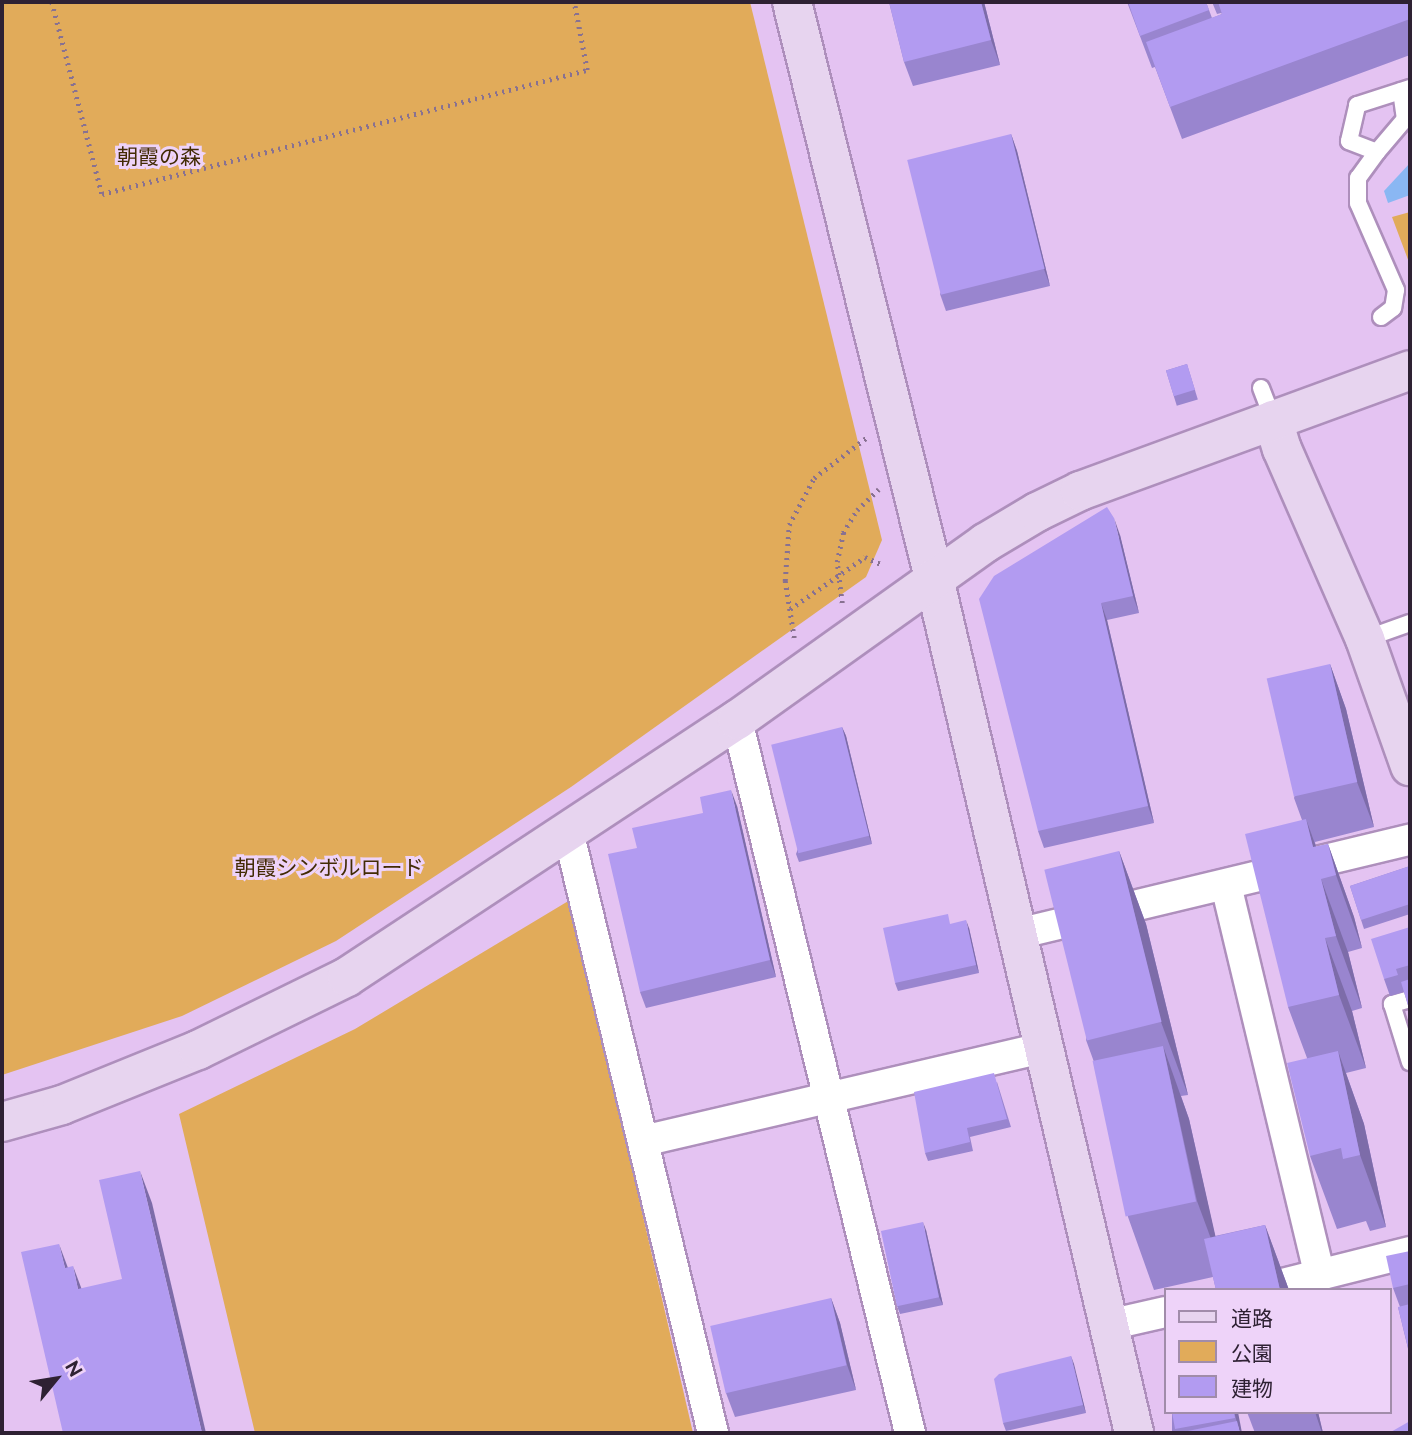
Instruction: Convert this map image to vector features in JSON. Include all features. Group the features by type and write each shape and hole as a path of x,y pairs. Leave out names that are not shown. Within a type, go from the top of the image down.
{"street":[{"path":"792,2 934,579 1134,1433"},
{"path":"2,1122 62,1105 198,1050 347,977 737,720 985,542 1080,491 1267,404 1410,370"},
{"path":"1267,404 1282,449 1365,639 1410,766"},
{"path":"737,720 910,1433"},
{"path":"568,831 713,1433"},
{"path":"1017,934 1410,840"},
{"path":"1226,885 1320,1276"},
{"path":"643,1141 1044,1048"},
{"path":"1268,1288 1410,1252"},
{"path":"1108,1325 1164,1312"}],"lane":[{"path":"1377,152 1349,141 1357,105 1406,89 1405,119 1358,178 1358,203 1396,290 1393,308 1381,317"},
{"path":"1365,639 1410,623"},
{"path":"1410,999 1392,1004 1410,1062"}],"path":[{"path":"52,2 103,194 587,70 574,2"},
{"path":"794,638 785,581 789,525 814,478 866,437"},
{"path":"842,604 838,575 843,533 857,510 880,489"},
{"path":"790,609 864,557 881,564"}],"green space":[{"path":"2,2 750,2 882,540 866,577 571,787 336,941 182,1016 2,1075"},
{"path":"1410,212 1410,265 1392,217"},
{"path":"570,900 693,1433 255,1433 179,1114 355,1029"}],"water":[{"path":"1410,163 1410,195 1388,203 1384,191"}],"building":[{"path":"889,2 981,2 991,40 904,62"},
{"path":"1128,2 1206,2 1209,10 1140,36"},
{"path":"1218,2 1410,2 1410,19 1170,107 1146,42 1222,14"},
{"path":"1011,134 1045,269 941,295 907,160"},
{"path":"1187,364 1195,390 1174,396 1166,370"},
{"path":"1107,507 1114,518 1133,596 1101,603 1148,806 1038,831 979,599 994,576"},
{"path":"1330,664 1357,782 1294,797 1267,679"},
{"path":"842,727 869,836 798,853 771,745"},
{"path":"731,790 770,960 640,992 608,854 637,848 632,828 703,813 700,797"},
{"path":"1306,819 1313,847 1328,844 1336,875 1321,879 1336,936 1325,938 1339,995 1288,1007 1245,834"},
{"path":"1119,851 1162,1022 1087,1040 1044,870"},
{"path":"1410,866 1410,904 1361,920 1350,886"},
{"path":"948,914 950,924 966,920 976,965 895,983 883,928"},
{"path":"1410,927 1410,965 1396,969 1398,975 1384,979 1371,939"},
{"path":"1410,979 1410,1012 1401,982"},
{"path":"1163,1046 1196,1202 1126,1216 1093,1061"},
{"path":"1338,1051 1360,1155 1343,1159 1341,1148 1310,1156 1287,1063"},
{"path":"994,1073 1007,1119 967,1128 970,1142 925,1153 914,1092"},
{"path":"140,1171 202,1433 63,1433 21,1252 59,1244 65,1268 73,1266 78,1289 122,1279 99,1180"},
{"path":"923,1222 939,1297 897,1306 881,1231"},
{"path":"1265,1225 1280,1288 1216,1288 1204,1239"},
{"path":"1410,1251 1410,1284 1393,1288 1386,1256"},
{"path":"831,1298 847,1365 726,1393 710,1326"},
{"path":"1410,1304 1410,1356 1398,1307"},
{"path":"1071,1356 1083,1405 1003,1423 994,1379 999,1374"},
{"path":"1172,1414 1234,1414 1235,1418 1175,1429"},
{"path":"1237,1421 1240,1433 1178,1433"},
{"path":"1410,1421 1410,1433 1389,1433"}],"park label":[{"name":"朝霞の森","path":"159,157"},
{"name":"朝霞シンボルロード","path":"329,868"}]}
